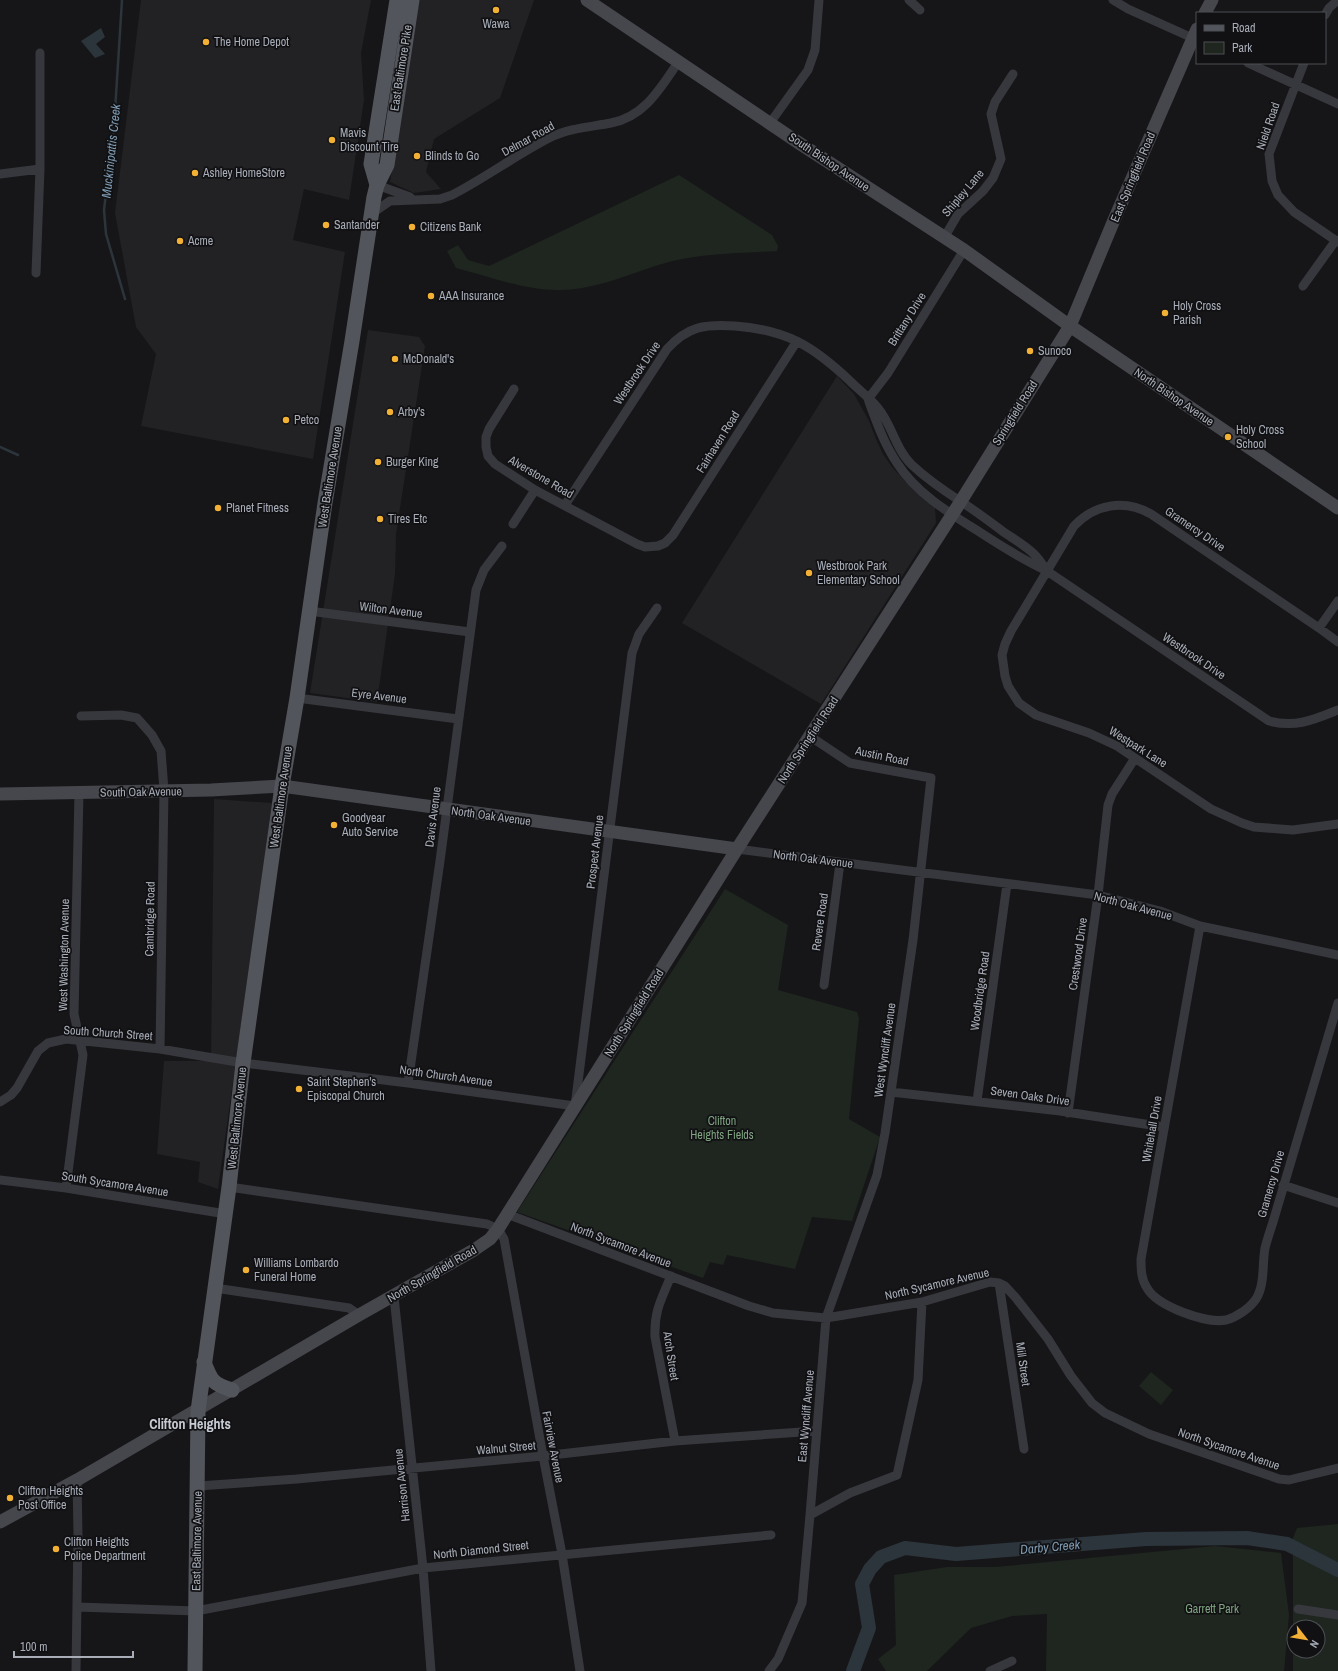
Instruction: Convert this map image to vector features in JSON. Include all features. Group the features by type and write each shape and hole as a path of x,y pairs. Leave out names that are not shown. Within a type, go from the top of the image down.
{"main road":[{"name":"East Baltimore Pike","path":"395,61 397,0"},
{"name":"East Baltimore Pike","path":"377,185 372,164 395,61 412,0"},
{"path":"1206,12 1212,0"},
{"name":"South Bishop Avenue","path":"594,2 770,123 964,250 1070,326"},
{"name":"East Springfield Road","path":"1070,326 1195,36"},
{"name":"West Baltimore Avenue","path":"198,1411 226,1214 243,1063 282,786 297,698 309,611 371,214 377,185"},
{"name":"Springfield Road","path":"961,501 1070,326"},
{"name":"North Bishop Avenue","path":"1070,326 1338,508"},
{"name":"North Springfield Road","path":"0,1522 198,1411 359,1315 394,1297 474,1250 490,1239 498,1229 737,849 961,501"},
{"name":"North Oak Avenue","path":"282,786 446,810 737,849"},
{"name":"South Oak Avenue","path":"0,794 211,790 282,786"},
{"path":"204,1362 211,1380 218,1386 232,1390"},
{"name":"East Baltimore Avenue","path":"194,1671 198,1411"}],"street":[{"path":"770,123 808,70 815,50 819,0"},
{"path":"909,0 920,10"},
{"path":"1114,0 1128,9 1195,36"},
{"path":"1326,13 1329,8 1338,0"},
{"path":"36,273 40,169 40,53"},
{"name":"Delmar Road","path":"371,214 390,201 440,199 452,196 550,138 576,129 620,121 632,115 651,100 679,61"},
{"path":"1250,64 1338,104"},
{"name":"Nield Road","path":"1304,64 1269,154 1272,181 1278,195 1294,212 1337,241"},
{"name":"Shipley Lane","path":"944,238 958,214 983,191 993,178 1001,159 991,114 996,102 1013,74"},
{"path":"0,174 40,169"},
{"name":"Delmar Road","path":"377,185 417,200"},
{"path":"1303,286 1337,241"},
{"name":"Brittany Drive","path":"868,399 888,373 964,250"},
{"name":"Westbrook Drive","path":"565,505 667,349 682,334 699,328 724,325 758,328 784,335 813,350 830,362 886,418 905,458 911,464 935,485 961,501 1033,553 1047,571"},
{"name":"Fairhaven Road","path":"652,547 665,543 673,535 796,341"},
{"name":"Alverstone Road","path":"514,389 489,429 486,437 488,456 495,464 535,490 628,540 652,547"},
{"name":"Westbrook Drive","path":"868,399 883,440 897,465 918,488 952,515 1021,559 1047,571 1269,720 1286,724 1296,724 1310,721 1338,710"},
{"path":"514,524 535,490"},
{"name":"Gramercy Drive","path":"1047,571 1071,532 1080,521 1090,513 1103,506 1130,506 1151,514 1338,642"},
{"name":"Davis Avenue","path":"408,1083 476,590 484,570 502,546"},
{"name":"Westpark Lane","path":"1047,571 1011,631 1002,655 1008,686 1019,703 1036,715 1107,740 1210,809 1254,827 1293,830 1338,824"},
{"path":"1319,628 1338,601"},
{"name":"Prospect Avenue","path":"575,1106 632,653 639,634 657,608"},
{"name":"Wilton Avenue","path":"309,611 470,632"},
{"name":"Eyre Avenue","path":"297,698 458,719"},
{"name":"Cambridge Road","path":"81,716 121,715 137,718 152,735 161,751 164,790 160,1049"},
{"name":"Austin Road","path":"811,736 850,763 931,778"},
{"name":"Crestwood Drive","path":"1068,1113 1098,895 1108,805 1112,794 1135,758"},
{"name":"West Wyncliff Avenue","path":"826,1318 877,1175 885,1133 913,940 931,778"},
{"name":"West Washington Avenue","path":"66,1188 83,1055 74,1014 79,793"},
{"name":"North Oak Avenue","path":"737,849 1098,895 1160,911 1200,926 1338,955"},
{"name":"Revere Road","path":"824,985 840,863"},
{"name":"Woodbridge Road","path":"977,1101 1007,884"},
{"name":"Whitehall Drive","path":"1188,1313 1170,1307 1154,1298 1147,1289 1141,1272 1141,1259 1200,926"},
{"name":"Gramercy Drive","path":"1188,1313 1210,1320 1227,1320 1242,1312 1256,1299 1262,1280 1265,1248 1338,1003"},
{"name":"South Church Street","path":"0,1102 11,1095 17,1088 33,1058 43,1047 54,1041 66,1039 160,1049 243,1063"},
{"name":"North Church Avenue","path":"243,1063 408,1083 575,1106"},
{"name":"Seven Oaks Drive","path":"891,1092 977,1101 1164,1127"},
{"name":"South Sycamore Avenue","path":"0,1180 66,1188 226,1214"},
{"path":"1283,1186 1338,1203"},
{"path":"229,1187 487,1224 498,1229"},
{"name":"North Sycamore Avenue","path":"507,1214 748,1306 773,1313 826,1318 922,1302 990,1282 999,1283 1005,1286 1024,1308 1048,1340 1071,1376 1092,1403 1105,1413 1149,1434 1279,1479 1289,1480 1338,1468"},
{"name":"Fairview Avenue","path":"498,1229 504,1239 542,1456 562,1554 580,1671"},
{"name":"Arch Street","path":"671,1276 656,1311 654,1322 655,1337 675,1441"},
{"name":"Mill Street","path":"999,1283 1024,1449"},
{"path":"215,1288 349,1308 359,1315"},
{"name":"Harrison Avenue","path":"394,1297 423,1568 431,1671"},
{"path":"810,1515 850,1493 897,1475 918,1380 922,1302"},
{"name":"East Wyncliff Avenue","path":"769,1671 778,1659 802,1603 826,1318"},
{"name":"Walnut Street","path":"198,1486 297,1479 542,1456 675,1441 816,1431"},
{"path":"76,1671 78,1527 77,1480"},
{"name":"North Diamond Street","path":"77,1608 196,1611 423,1568 771,1535"},
{"path":"1298,1609 1338,1616"},
{"path":"990,1671 1012,1661"}],"shaded area":[{"path":"141,0 371,0 361,53 364,100 349,200 304,189 293,240 345,252 313,459 141,426 156,354 136,327 115,213"},
{"path":"419,0 534,0 500,98 434,139 426,172 441,189 414,193 390,182"},
{"path":"101,28 105,37 96,44 105,54 95,58 81,41"},
{"path":"368,330 419,337 425,346 396,534 395,574 377,702 310,693"},
{"name":"Westbrook Park Elementary School","path":"837,376 854,394 869,421 883,454 892,467 935,508 936,523 821,704 682,623"},
{"path":"214,799 272,803 218,1189 198,1182 200,1162 157,1154 164,1061 211,1061"}],"green space":[{"path":"679,175 772,235 778,246 777,251 702,256 677,260 590,287 547,290 521,286 456,268 447,251 458,245 468,260 489,266"},
{"name":"Clifton Heights Fields","path":"725,889 788,925 778,990 857,1012 859,1018 849,1119 880,1137 852,1221 812,1217 795,1269 727,1255 723,1265 710,1262 703,1278 517,1212"},
{"path":"1151,1372 1173,1390 1161,1405 1139,1386"},
{"path":"1338,1524 1338,1671 1293,1671 1293,1659 1326,1659 1326,1619 1293,1619 1293,1538 1297,1528"},
{"name":"Garrett Park","path":"1215,1546 1281,1553 1289,1615 1289,1619 1286,1619 1284,1671 1046,1671 1047,1614 1012,1616 971,1628 927,1671 886,1671 878,1659 896,1645 894,1575 947,1567 996,1567"}],"waterway":[{"name":"Muckinipattis Creek","path":"122,0 114,127 104,210 106,234 125,299"},
{"name":"Muckinipattis Creek","path":"0,447 18,455"},
{"name":"Darby Creek","path":"853,1671 869,1628 862,1584 870,1569 881,1557 905,1548 956,1554 1146,1539 1247,1538 1287,1544 1338,1570"}],"place":[{"name":"Wawa","path":"496,10"},
{"name":"The Home Depot","path":"206,42"},
{"name":"Mavis Discount Tire","path":"332,140"},
{"name":"Blinds to Go","path":"417,156"},
{"name":"Ashley HomeStore","path":"195,173"},
{"name":"Santander","path":"326,225"},
{"name":"Citizens Bank","path":"412,227"},
{"name":"Acme","path":"180,241"},
{"name":"AAA Insurance","path":"431,296"},
{"name":"Holy Cross Parish","path":"1165,313"},
{"name":"Sunoco","path":"1030,351"},
{"name":"McDonald's","path":"395,359"},
{"name":"Arby's","path":"390,412"},
{"name":"Petco","path":"286,420"},
{"name":"Holy Cross School","path":"1228,437"},
{"name":"Burger King","path":"378,462"},
{"name":"Planet Fitness","path":"218,508"},
{"name":"Tires Etc","path":"380,519"},
{"name":"Westbrook Park Elementary School","path":"809,573"},
{"name":"Goodyear Auto Service","path":"334,825"},
{"name":"Saint Stephen's Episcopal Church","path":"299,1089"},
{"name":"Williams Lombardo Funeral Home","path":"246,1270"},
{"name":"Clifton Heights Post Office","path":"10,1498"},
{"name":"Clifton Heights Police Department","path":"56,1549"}],"district":[{"name":"Clifton Heights","path":"190,1424"}]}
